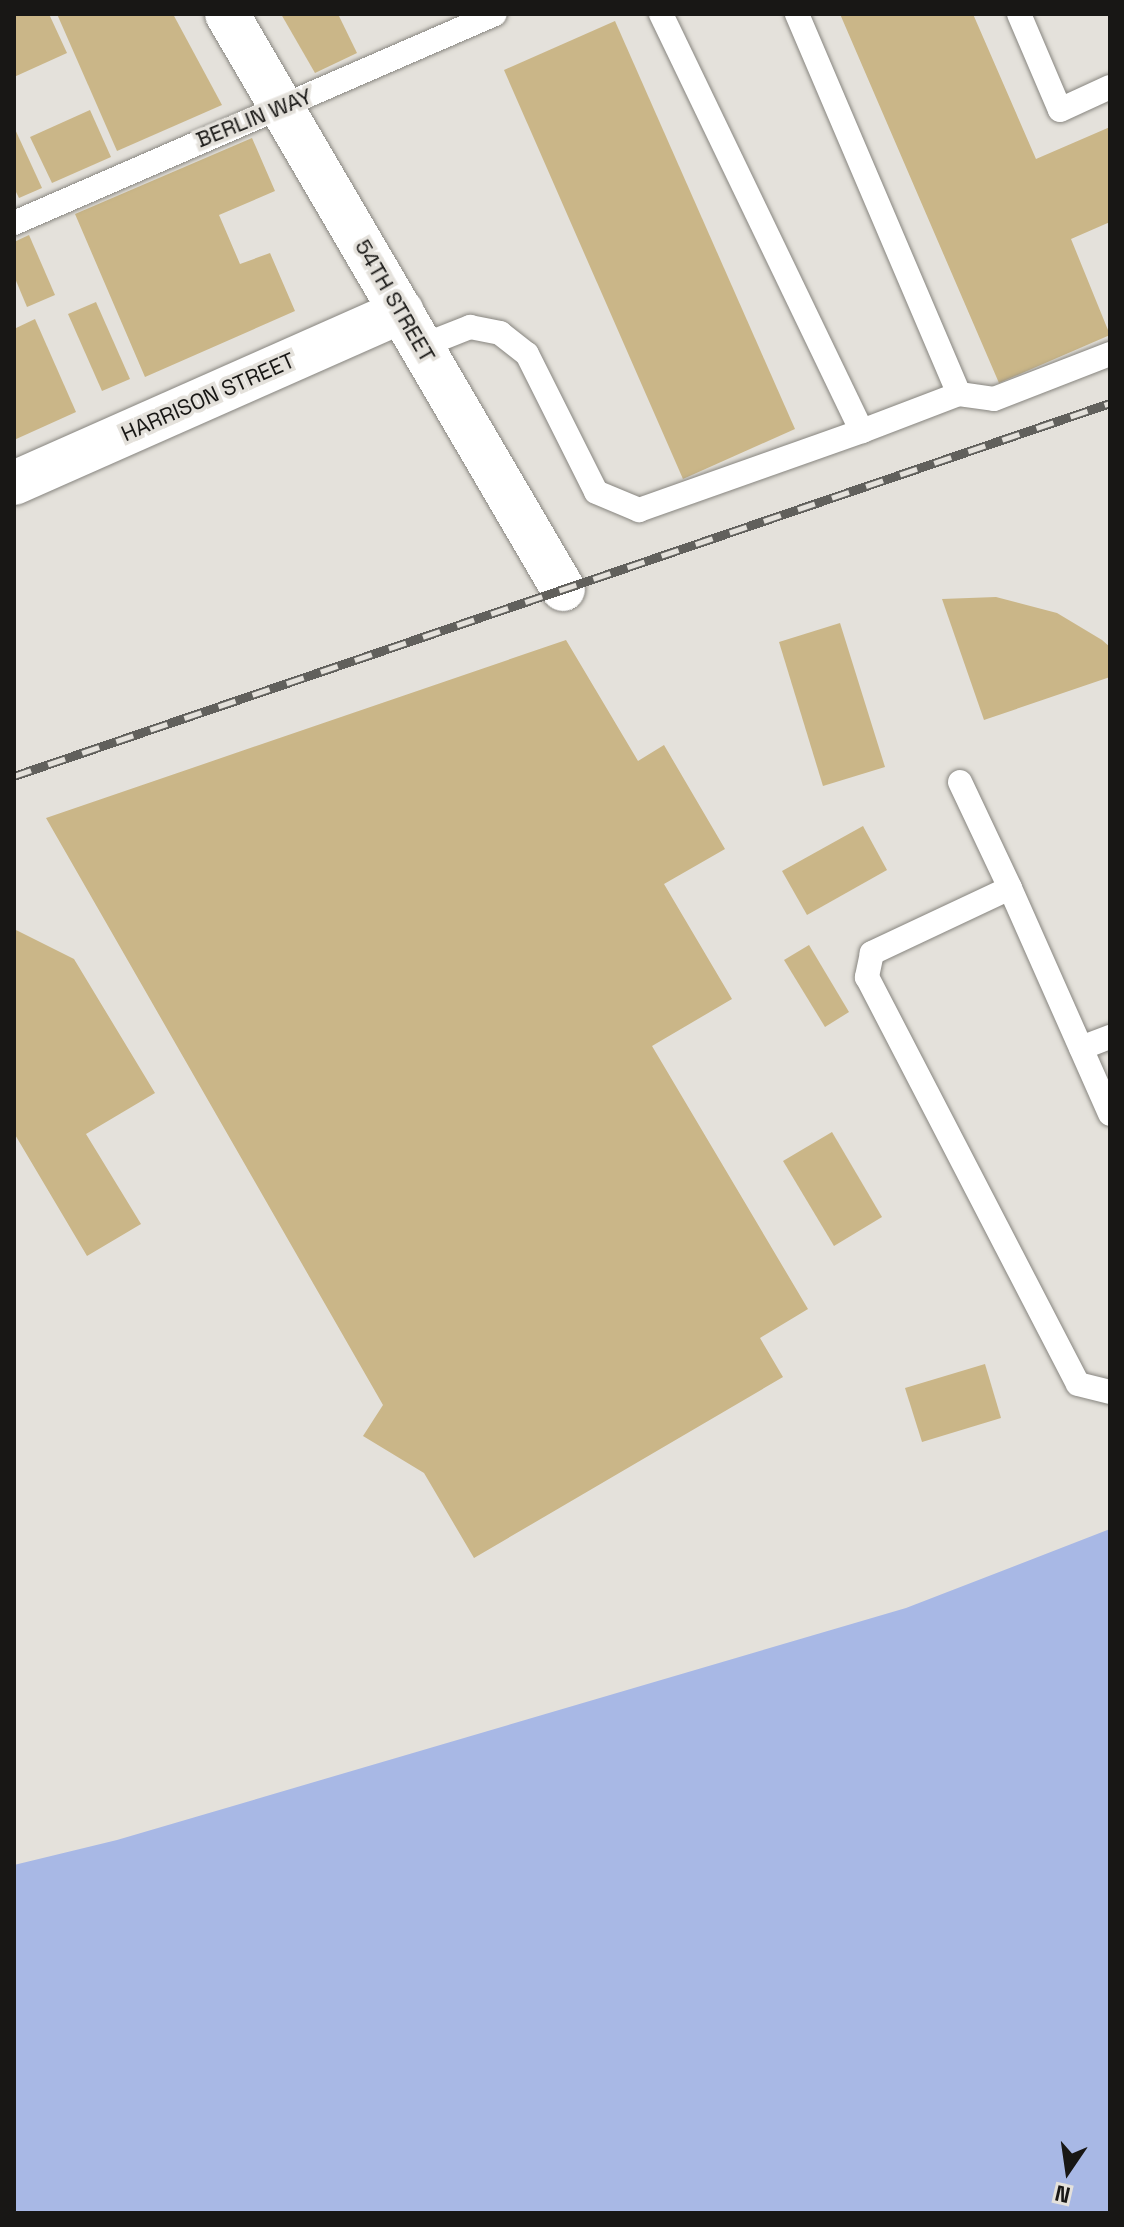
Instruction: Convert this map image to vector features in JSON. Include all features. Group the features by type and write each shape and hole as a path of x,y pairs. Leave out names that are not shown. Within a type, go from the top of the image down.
{"street":[{"name":"54TH STREET","path":"227,14 563,589"},
{"name":"HARRISON STREET","path":"14,483 412,329"}],"lane":[{"name":"BERLIN WAY","path":"14,223 248,117 283,108 495,14"},
{"path":"661,14 862,431"},
{"path":"797,14 959,394"},
{"path":"1019,14 1060,110 1110,87"},
{"path":"412,329 470,327 500,333 527,354 596,492 639,510 959,394 994,399 1110,354"},
{"path":"960,782 1110,1114"},
{"path":"1010,888 872,953 867,977 1078,1384 1110,1392"},
{"path":"1081,1048 1110,1037"}],"water":[{"path":"1110,1529 1110,2213 14,2213 14,1865 117,1840 906,1608"}],"building":[{"path":"14,14 49,14 67,53 14,77"},
{"path":"57,14 173,14 222,105 117,151"},
{"path":"281,14 338,14 357,53 315,73"},
{"path":"840,14 973,14 1036,159 1110,127 1110,222 1071,239 1110,335 999,383"},
{"path":"615,21 795,429 683,479 504,70"},
{"path":"90,110 111,157 52,183 30,137"},
{"path":"14,127 42,188 19,198 14,188"},
{"path":"252,138 275,191 219,215 240,264 270,253 295,311 145,377 75,214"},
{"path":"29,235 55,295 27,307 14,276 14,242"},
{"path":"96,302 130,379 102,391 68,314"},
{"path":"35,319 76,412 14,440 14,329"},
{"path":"996,597 1057,613 1102,640 1110,647 1110,677 984,720 942,599"},
{"path":"840,623 885,767 823,786 779,642"},
{"path":"566,640 638,761 664,745 725,849 664,884 732,999 652,1046 808,1309 760,1338 783,1377 474,1558 424,1473 363,1436 383,1405 46,818"},
{"path":"863,826 887,870 807,915 782,871"},
{"path":"14,929 74,959 155,1093 86,1134 141,1224 87,1256 14,1133"},
{"path":"809,945 849,1012 825,1027 784,960"},
{"path":"832,1132 882,1217 834,1246 783,1161"},
{"path":"985,1364 1001,1418 922,1442 905,1388"}],"railway":[{"path":"14,776 1110,403"}]}
